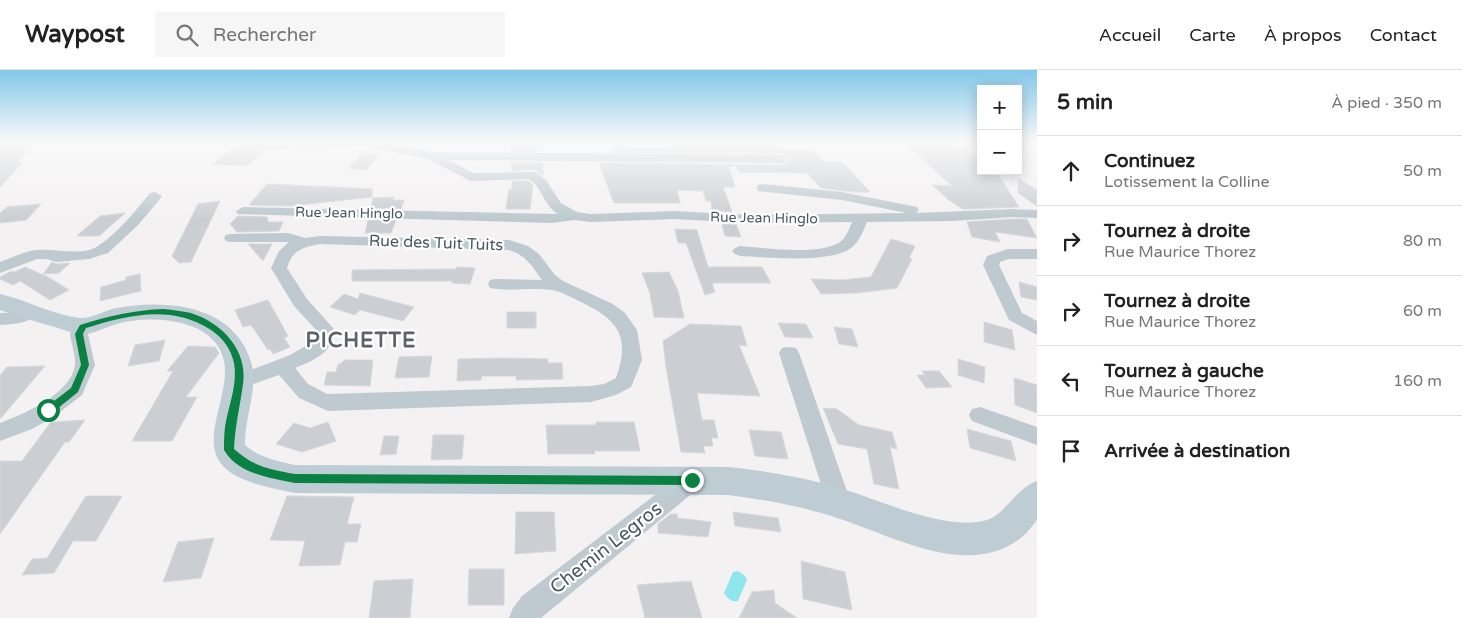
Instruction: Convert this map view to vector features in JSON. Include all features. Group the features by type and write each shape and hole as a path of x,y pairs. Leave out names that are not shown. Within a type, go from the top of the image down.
{"street":[{"name":"Rue Jean Hinglo","path":"453,168 471,177 532,175 540,179 547,188 551,200 556,206 575,216"},
{"name":"Rue Jean Hinglo","path":"763,188 842,196 953,217"},
{"path":"0,268 34,255 40,254 57,257 89,254 103,250 133,222 154,196"},
{"name":"Rue Jean Hinglo","path":"243,211 551,219 575,216 592,218 675,215 746,219 953,217 1013,213 1037,214"},
{"path":"740,251 820,253 843,246 855,234 860,218"},
{"path":"231,238 288,237 303,242"},
{"name":"Rue des Tuit Tuits","path":"239,382 314,352 321,346 325,330 300,302 280,268 282,256 291,247 303,242 320,240 509,245 524,249 534,257 549,278 557,285 606,308 619,317 628,330 632,360 624,382 609,390 591,394 328,403 311,398 299,389 282,365"},
{"path":"1037,254 1008,254 993,259 991,265 1014,316 1037,329"},
{"path":"496,284 557,285"},
{"path":"0,301 28,313 83,326 115,316 139,312 164,311 189,315 221,333 232,345 238,363 239,382 230,428 229,450 244,464 267,473 295,479 692,480 728,482 778,487 839,503 939,537 972,539 993,535 1009,526 1037,496"},
{"path":"0,319 15,318 28,313"},
{"path":"0,432 24,423 48,410 75,390 85,365 79,334 83,326"},
{"path":"789,352 839,503"},
{"path":"980,415 1037,436"},
{"name":"Chemin Legros","path":"523,618 532,606 692,480"}],"water":[{"path":"738,571 747,580 738,601 733,601 724,593 733,572"}],"building":[{"path":"0,168 18,168 0,187"},
{"path":"349,168 368,168 366,170"},
{"path":"512,168 543,168 543,176 535,169 512,171"},
{"path":"601,168 729,168 735,187 723,187 732,212 712,210 711,201 706,201 703,191 677,190 680,203 614,203"},
{"path":"736,168 847,168 870,192 821,188 807,173 739,172"},
{"path":"932,168 977,168 977,175 999,175 1019,207 963,209 932,185 952,186"},
{"path":"1018,178 1037,190 1037,206 1018,193"},
{"path":"512,181 528,181 533,185 530,209 506,209 509,189 512,189"},
{"path":"267,184 372,189 372,197 289,206 249,205"},
{"path":"394,197 393,200 404,200 401,209 371,208 373,198"},
{"path":"220,201 191,262 179,263 172,256 198,204"},
{"path":"41,204 26,220 0,223 0,213 7,207"},
{"path":"125,213 99,236 77,236 100,216"},
{"path":"238,216 267,217 268,222 283,222 279,231 237,232 230,224"},
{"path":"1027,219 1037,238 995,232 1000,242 972,237 967,222"},
{"path":"368,220 396,220 391,233 365,233"},
{"path":"722,224 736,224 741,237 725,236"},
{"path":"675,229 697,230 708,267 762,267 771,283 712,283 715,292 705,295 686,243 678,243"},
{"path":"891,239 915,246 909,258 912,259 897,288 857,293 821,294 811,279 842,280 871,277"},
{"path":"248,244 272,244 263,261"},
{"path":"52,262 57,264 70,263 59,273 43,274"},
{"path":"25,267 48,277 69,290 50,300 20,281 13,285 0,279 0,277 12,271 15,272"},
{"path":"457,267 475,268 470,284 452,283 453,281 352,281 352,270 456,269"},
{"path":"669,272 678,291 684,318 654,317 650,293 642,273"},
{"path":"140,274 141,291 100,301 101,287 126,280 126,277"},
{"path":"1019,282 1037,287 1037,300 1021,297"},
{"path":"360,293 414,307 403,321 360,310 355,315 330,307 344,294 358,299"},
{"path":"268,300 288,336 284,338 290,347 273,354 270,349 268,350 251,325 243,327 235,310"},
{"path":"507,312 536,312 536,328 507,328"},
{"path":"984,322 1012,330 1015,350 984,342"},
{"path":"778,323 806,324 813,338 785,337"},
{"path":"690,324 741,326 747,346 739,345 760,396 697,393 702,420 714,420 718,438 711,438 713,446 703,446 705,453 681,452 666,367 663,341"},
{"path":"834,327 852,329 858,347 839,344"},
{"path":"165,340 159,361 128,366 135,345"},
{"path":"188,346 215,347 219,353 186,397 197,397 172,441 132,441 173,371 167,371"},
{"path":"432,356 429,377 395,378 399,357"},
{"path":"458,359 548,359 548,363 562,363 563,379 516,380 516,376 482,376 481,380 457,381"},
{"path":"958,359 985,367 984,383 958,375"},
{"path":"345,360 373,360 370,386 324,385 327,372 336,372 338,365"},
{"path":"45,366 0,419 0,375 7,367"},
{"path":"922,371 939,371 952,387 926,388 917,375 925,375"},
{"path":"1014,378 1037,385 1037,413 1015,405"},
{"path":"823,408 837,409 859,425 892,432 897,449 890,447 899,489 874,484 867,449 838,444"},
{"path":"85,420 69,442 65,442 0,534 0,461 22,461 51,422"},
{"path":"328,422 336,441 302,452 276,444 294,423 310,428"},
{"path":"596,422 634,422 640,451 594,451 595,454 548,454 546,425 596,425"},
{"path":"967,429 1011,441 1016,461 970,448"},
{"path":"749,430 781,432 788,459 755,456"},
{"path":"433,435 464,435 462,459 431,460"},
{"path":"384,436 399,436 396,454 380,455"},
{"path":"86,496 122,496 96,541 73,541 54,573 22,575 32,559 47,558"},
{"path":"287,496 354,497 347,524 361,524 357,542 345,542 340,565 299,566 305,541 270,540"},
{"path":"516,512 554,512 556,551 515,554"},
{"path":"733,512 778,518 781,532 735,526"},
{"path":"671,514 677,514 678,518 711,522 708,537 658,533 658,524"},
{"path":"214,538 201,578 163,582 178,542"},
{"path":"801,561 845,572 852,610 803,599"},
{"path":"469,569 504,569 504,605 468,605"},
{"path":"413,579 410,618 369,618 374,581"},
{"path":"691,581 702,618 645,618 637,585"},
{"path":"774,590 775,603 797,618 739,618 752,592"}],"district":[{"name":"PICHETTE","path":"361,340"}],"route":[{"path":"48,410 75,390 85,365 79,341 79,334 83,326 115,316 139,312 164,311 189,315 221,333 232,345 238,363 239,382 230,428 229,450 244,464 267,473 295,479 692,480"}]}
